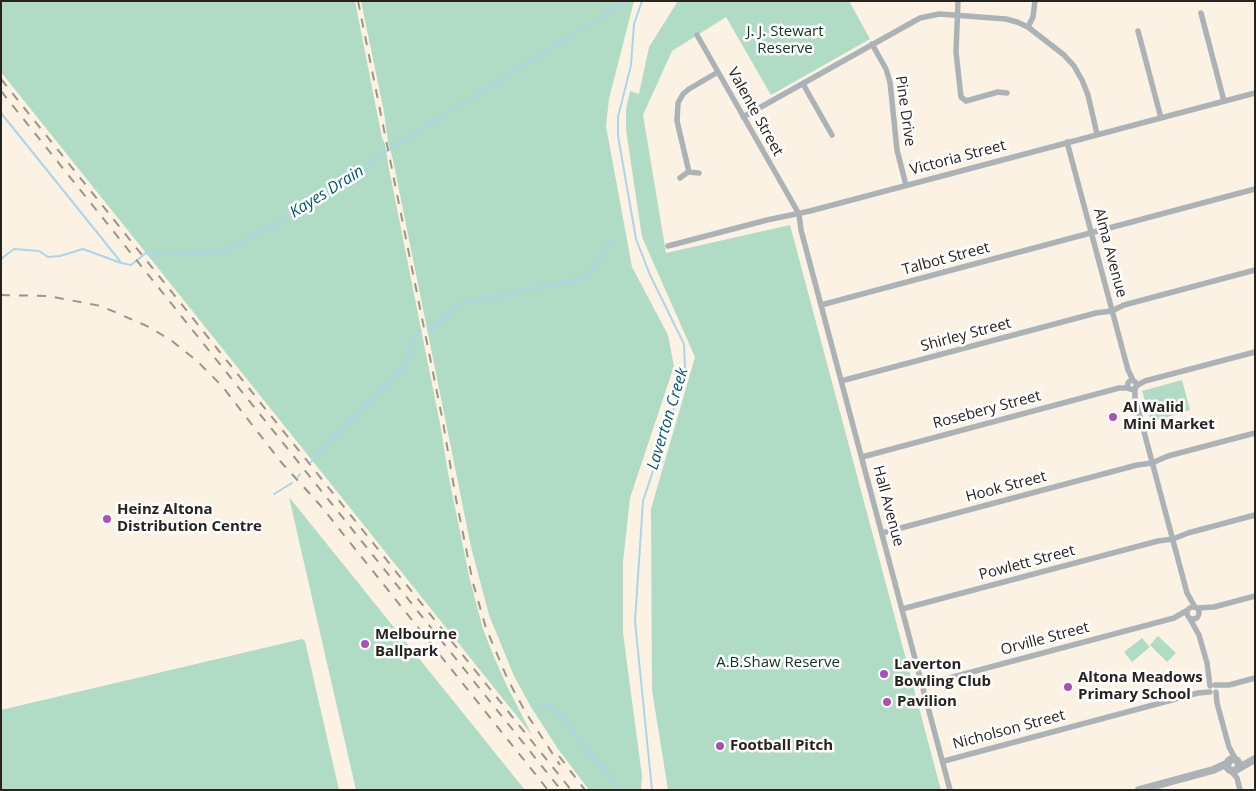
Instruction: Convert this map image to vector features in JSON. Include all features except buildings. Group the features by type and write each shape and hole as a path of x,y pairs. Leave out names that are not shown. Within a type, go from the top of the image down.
{"street":[{"path":"958,1 956,52 961,97 966,101 998,92 1007,93"},
{"path":"1028,28 1033,17 1035,1"},
{"path":"1202,13 1224,101"},
{"path":"743,117 920,18 939,14 1006,19 1028,28 1064,55 1074,66 1082,80 1088,95 1097,134"},
{"path":"1138,31 1160,118"},
{"name":"Valente Street","path":"697,35 790,200 797,208 797,214"},
{"name":"Pine Drive","path":"872,44 886,69 890,82 897,150 906,185"},
{"path":"689,172 676,121 678,102 689,89 718,72"},
{"path":"802,84 832,136"},
{"name":"Victoria Street","path":"668,246 797,214 1255,92"},
{"name":"Alma Avenue","path":"1067,142 1187,593 1188,614 1199,635"},
{"path":"680,178 689,172 699,173"},
{"name":"Talbot Street","path":"821,305 1255,189"},
{"name":"Hall Avenue","path":"797,214 922,685 944,761 950,790"},
{"name":"Shirley Street","path":"841,381 1255,270"},
{"name":"Rosebery Street","path":"862,457 1255,352"},
{"name":"Hook Street","path":"882,533 1255,433"},
{"name":"Powlett Street","path":"902,609 1255,515"},
{"name":"Alma Avenue","path":"1187,593 1196,608 1199,635 1240,790"},
{"path":"1214,607 1194,620 1188,614 1191,607 1214,607 1255,596"},
{"name":"Orville Street","path":"922,685 1188,614"},
{"name":"Nicholson Street","path":"944,761 1255,678"},
{"path":"1139,790 1254,760"}],"green space":[{"path":"1,1 355,1 382,138 385,144 469,576 483,629 494,657 532,735 1,72"},
{"path":"361,1 634,1 609,99 606,126 632,267 668,335 674,366 630,498 623,562 623,633 642,776 641,790 589,790 558,749 531,707 514,676 489,615 471,547"},
{"name":"A.B.Shaw Reserve","path":"678,1 849,1 870,39 771,95 726,17 672,51 643,115 666,253 790,225 941,790 668,790 652,690 651,509 695,357 642,237 626,130 626,109 630,91 639,94 649,47"},
{"path":"1182,380 1190,410 1151,422 1142,391"},
{"name":"Melbourne Ballpark","path":"289,497 525,790 356,790"},
{"path":"1158,636 1176,653 1167,662 1150,645"},
{"path":"1142,638 1150,647 1132,662 1124,652"},
{"path":"302,639 305,641 339,790 1,790 1,710"}],"waterway":[{"name":"Kayes Drain","path":"1,259 14,249 39,251 48,257 60,256 83,249 131,265 146,253 176,255 225,250 281,221 363,166 627,1"},
{"name":"Laverton Creek","path":"642,1 634,24 631,65 618,117 618,136 636,239 650,275 684,344 685,367 682,384 643,501 635,621 652,790"},
{"path":"1,113 120,261"},
{"path":"429,329 435,327 459,304 584,278 596,266 611,240"},
{"path":"311,462 320,450 406,364 414,337 421,331"},
{"path":"274,494 292,483"},
{"path":"539,708 550,705 620,790"}],"railway":[{"path":"358,1 443,422 473,583 486,628 508,680 526,713 560,765"},
{"path":"1,79 571,790"},
{"path":"1,91 561,790"},
{"path":"1,295 48,296 101,306 149,327 172,341 197,361 222,386 281,462 320,505 548,790"},
{"path":"559,756 585,790"}],"place":[{"name":"Al Walid Mini Market","path":"1113,417"},
{"name":"Heinz Altona Distribution Centre","path":"107,519"},
{"name":"Melbourne Ballpark","path":"365,644"},
{"name":"Laverton Bowling Club","path":"884,674"},
{"name":"Altona Meadows Primary School","path":"1068,687"},
{"name":"Pavilion","path":"887,702"},
{"name":"Football Pitch","path":"720,746"}],"park label":[{"name":"J. J. Stewart Reserve","path":"785,40"}]}
